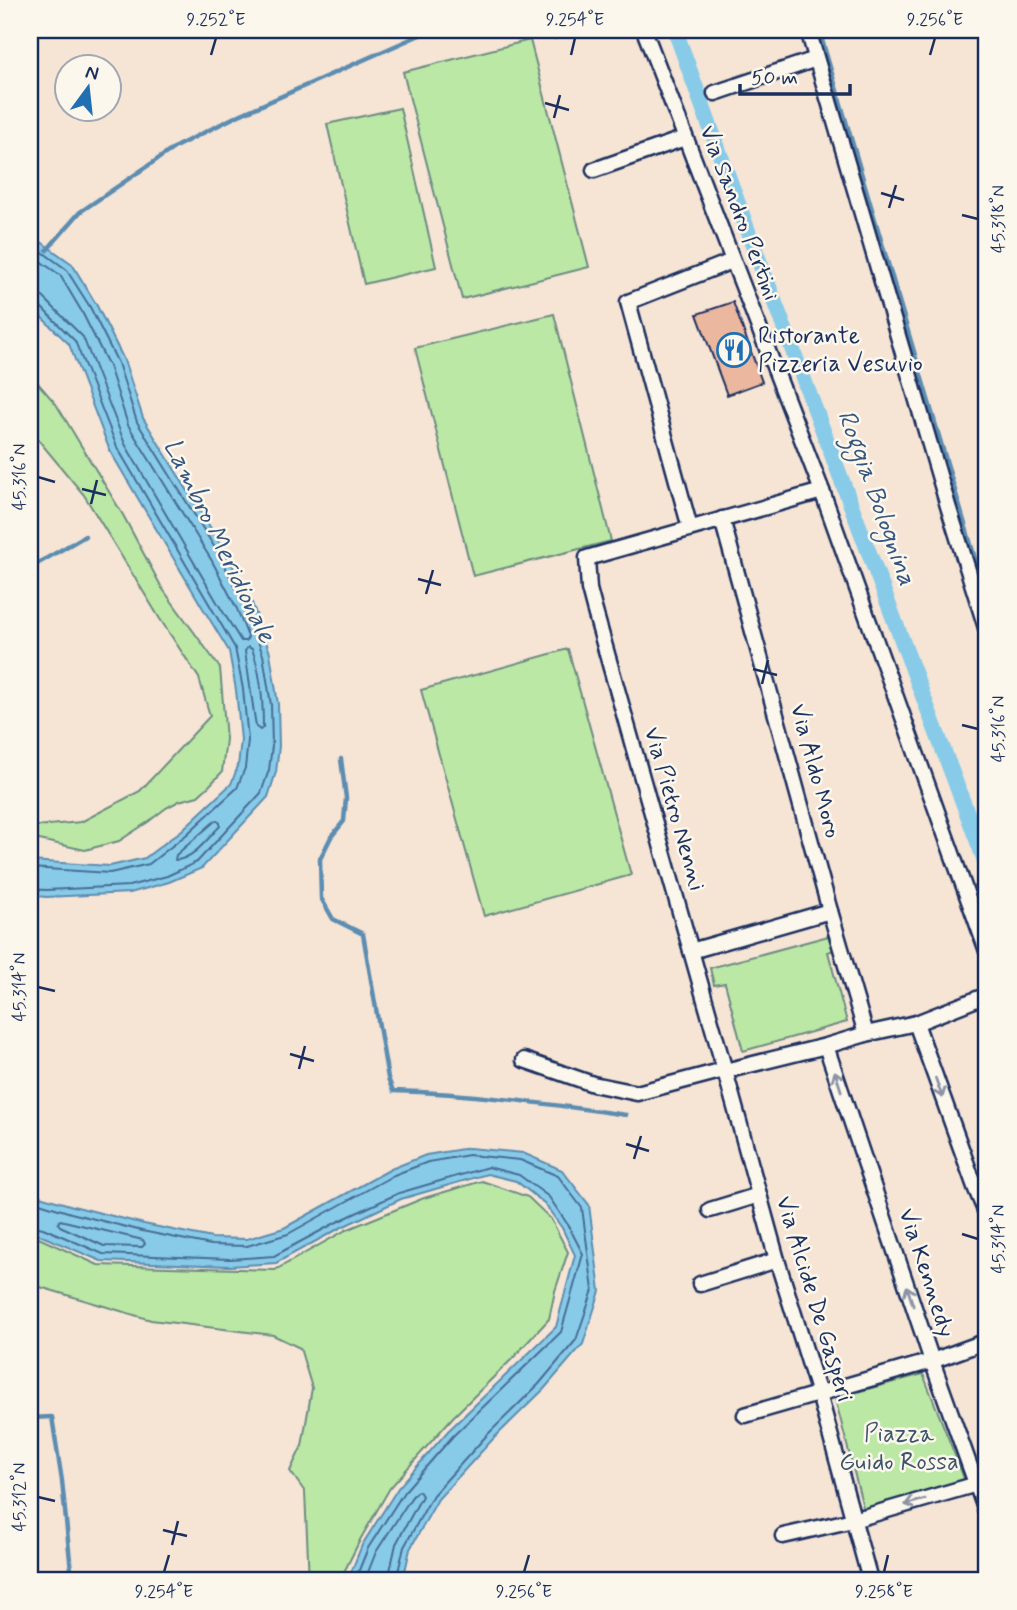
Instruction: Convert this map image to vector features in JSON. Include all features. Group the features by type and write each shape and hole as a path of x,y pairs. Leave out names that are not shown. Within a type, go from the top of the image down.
{"street":[{"name":"Via Sandro Pertini","path":"644,30 822,491 987,951"},
{"path":"808,30 987,631"},
{"path":"715,93 816,59"},
{"path":"594,170 685,138"},
{"path":"732,261 628,302 690,528 822,491"},
{"name":"Via Aldo Moro","path":"722,519 866,1034"},
{"name":"Via Pietro Nenni","path":"690,528 587,558 589,589 725,1070"},
{"path":"691,951 830,911"},
{"path":"524,1060 593,1084 637,1093 916,1023 987,995"},
{"path":"916,1023 987,1215"},
{"name":"Via Kennedy","path":"826,1045 932,1361 987,1514"},
{"name":"Via Alcide De Gasperi","path":"725,1070 870,1580"},
{"path":"710,1210 759,1195"},
{"path":"700,1284 777,1260"},
{"path":"745,1415 932,1361 987,1341"},
{"path":"783,1536 853,1520 977,1484"}],"green space":[{"path":"530,40 589,267 462,299 403,72"},
{"path":"400,108 436,267 364,284 327,124"},
{"path":"554,314 611,541 473,576 415,348"},
{"path":"30,374 56,404 123,515 162,588 220,668 226,739 222,772 198,796 166,808 119,841 85,850 30,838 30,825 81,822 140,791 210,716 199,678 84,495 30,428"},
{"path":"568,649 631,875 484,916 421,690"},
{"path":"832,935 836,949 828,952 847,1022 743,1051 725,983 714,985 710,968"},
{"path":"482,1181 528,1197 551,1219 568,1252 549,1319 453,1417 390,1488 340,1580 309,1580 305,1492 290,1471 302,1446 312,1388 300,1348 273,1335 151,1320 30,1284 30,1234 98,1265 275,1270 346,1230 424,1198"},
{"name":"Piazza Guido Rossa","path":"923,1374 965,1481 864,1511 835,1398"}],"water":[{"path":"30,234 72,264 96,304 124,360 143,418 226,553 252,603 270,653 278,704 279,746 276,772 268,797 202,868 169,882 130,893 46,897 30,895 30,861 110,866 145,858 182,830 231,784 238,766 241,740 236,690 229,651 110,451 69,344 30,306"},
{"path":"469,1148 523,1153 562,1170 589,1205 600,1291 583,1344 544,1389 438,1499 410,1549 403,1580 348,1580 362,1545 398,1488 448,1431 556,1327 575,1255 562,1228 544,1203 516,1181 487,1174 401,1199 276,1263 230,1266 101,1261 30,1231 30,1193 144,1224 212,1238 247,1239 284,1228 391,1169 426,1155"}],"building":[{"path":"733,302 762,382 727,395 697,314"}],"waterway":[{"path":"47,250 80,212 177,146 237,116 431,30"},
{"name":"Roggia Bolognina","path":"675,30 987,866"},
{"path":"819,30 987,599"},
{"path":"30,568 85,536"},
{"path":"341,759 346,798 344,821 331,837 320,859 321,898 333,919 363,934 388,1078 393,1091 481,1097 626,1115"},
{"path":"30,1418 52,1417 62,1481 72,1580"}],"place":[{"name":"Ristorante Pizzeria Vesuvio","path":"734,350"}],"water label":[{"name":"Lambro Meridionale","path":"219,541"}]}
